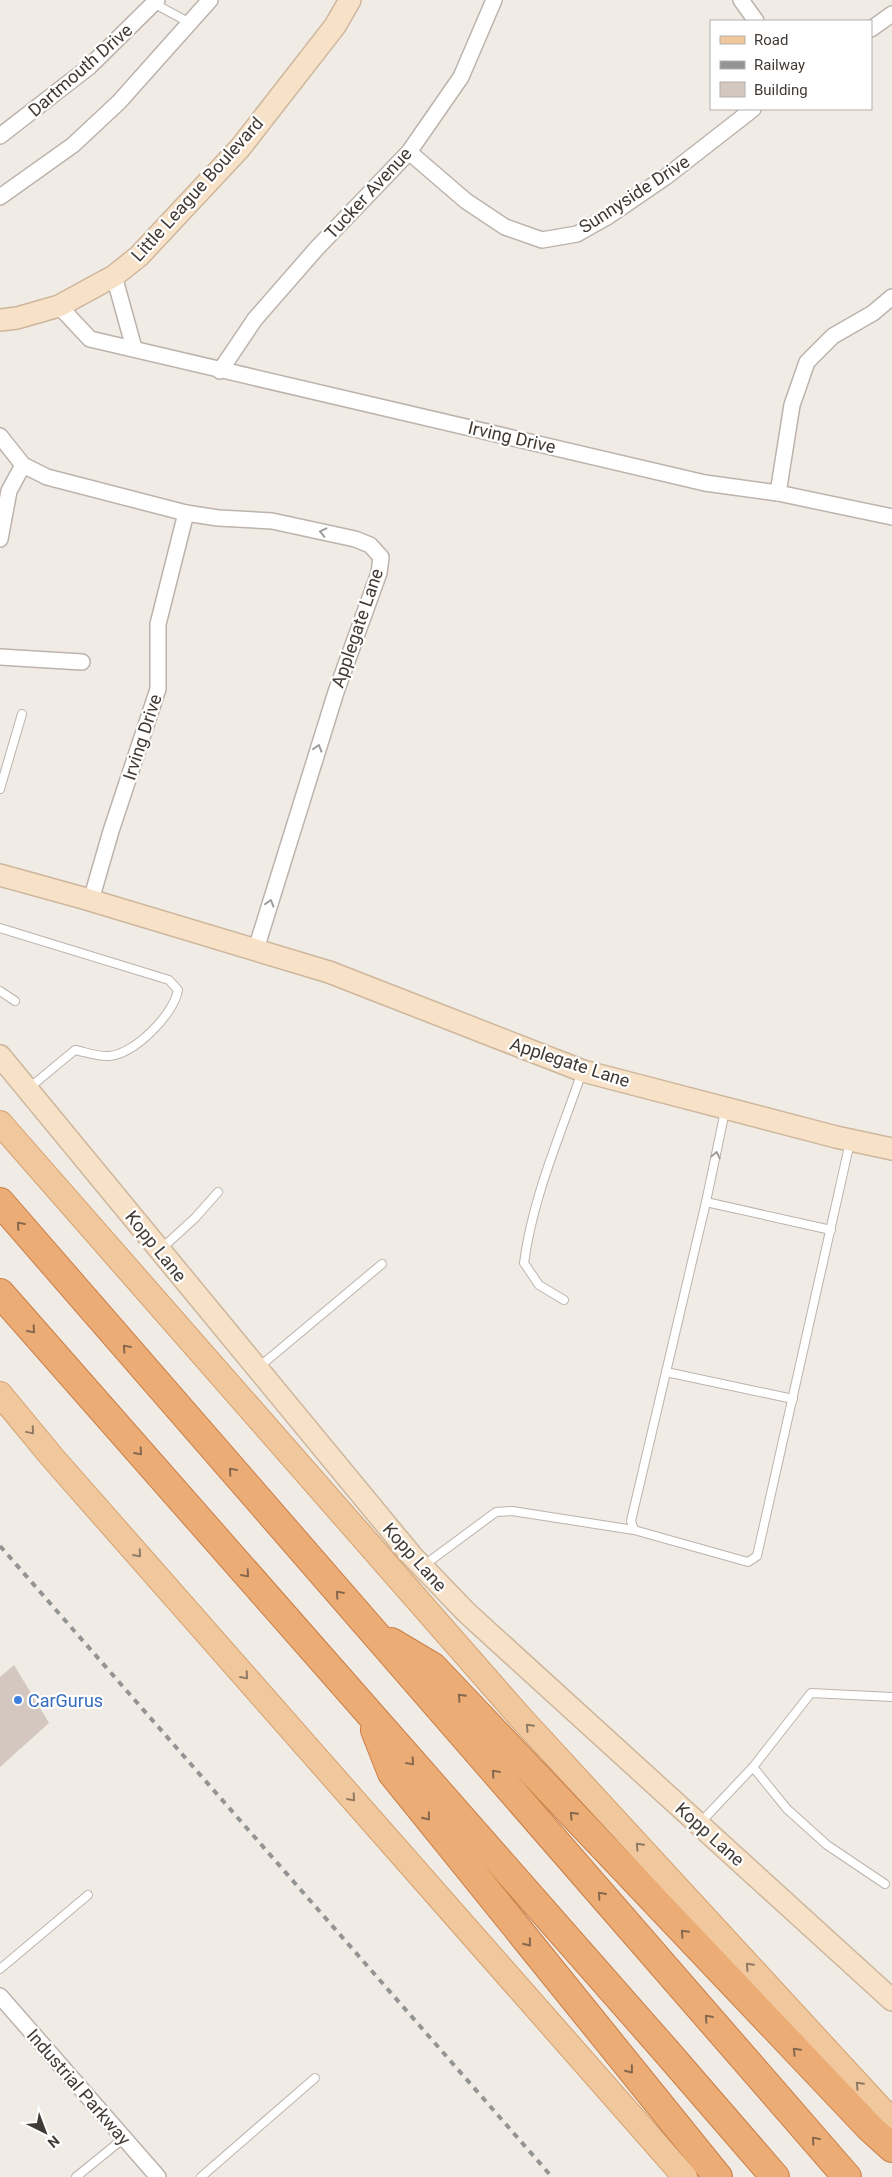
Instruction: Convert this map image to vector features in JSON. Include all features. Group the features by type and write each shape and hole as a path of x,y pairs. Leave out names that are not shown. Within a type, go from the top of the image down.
{"highway":[{"path":"0,1202 847,2177"},
{"path":"0,1293 666,2050 774,2177"},
{"path":"371,1631 433,1667 730,1982 870,2128 892,2148"},
{"path":"369,1714 392,1774 718,2177"}],"main road":[{"path":"0,1123 521,1718 892,2121"},
{"path":"0,1394 52,1457 685,2177"}],"street":[{"path":"0,197 74,145 118,102 210,0"},
{"name":"Little League Boulevard","path":"0,320 17,318 59,306 114,276 140,256 240,148 335,26 350,0"},
{"name":"Tucker Avenue","path":"220,371 255,319 317,248 408,152 461,77 494,0"},
{"path":"742,0 755,20"},
{"name":"Dartmouth Drive","path":"0,136 89,67 156,2"},
{"path":"872,28 892,14"},
{"name":"Sunnyside Drive","path":"408,152 466,201 505,227 542,240 577,234 606,217 667,176 752,110"},
{"path":"114,276 134,348"},
{"path":"778,493 792,405 808,362 833,336 873,313 892,297"},
{"name":"Irving Drive","path":"59,306 90,339 134,348 220,371 478,429 705,483 778,493 892,517"},
{"name":"Applegate Lane","path":"0,436 23,465 47,477 186,513 218,518 272,521 354,539 370,544 380,557 379,573 336,692 256,949"},
{"path":"0,539 9,492 23,465"},
{"name":"Irving Drive","path":"90,900 158,689 158,624 186,513"},
{"path":"0,657 82,662"},
{"name":"Applegate Lane","path":"0,875 329,972 583,1071 892,1149"},
{"name":"Kopp Lane","path":"0,1056 256,1369 422,1567 468,1613 892,2000"},
{"name":"Industrial Parkway","path":"0,1996 158,2177"}],"lane":[{"path":"156,2 190,23"},
{"path":"0,789 22,714"},
{"path":"0,928 169,980 178,990 176,1000 145,1038 126,1052 108,1056 75,1050 28,1090"},
{"path":"0,991 15,1001"},
{"path":"564,1300 539,1284 524,1263 528,1233 550,1156 560,1137 583,1071"},
{"path":"634,1530 631,1521 706,1202 726,1108"},
{"path":"422,1567 496,1512 512,1511 634,1530 748,1562 757,1556 851,1140"},
{"path":"160,1250 195,1218 218,1192"},
{"path":"706,1202 831,1230"},
{"path":"256,1369 382,1264"},
{"path":"666,1372 793,1399"},
{"path":"699,1824 753,1767 811,1693 892,1697"},
{"path":"753,1767 788,1808 827,1845 885,1884"},
{"path":"0,1969 88,1895"},
{"path":"201,2177 315,2078"},
{"path":"76,2177 124,2138"}],"building":[{"name":"CarGurus","path":"14,1665 49,1723 0,1767 0,1677"}],"railway":[{"path":"0,1546 552,2177"}],"place":[{"name":"CarGurus","path":"18,1700"}]}
